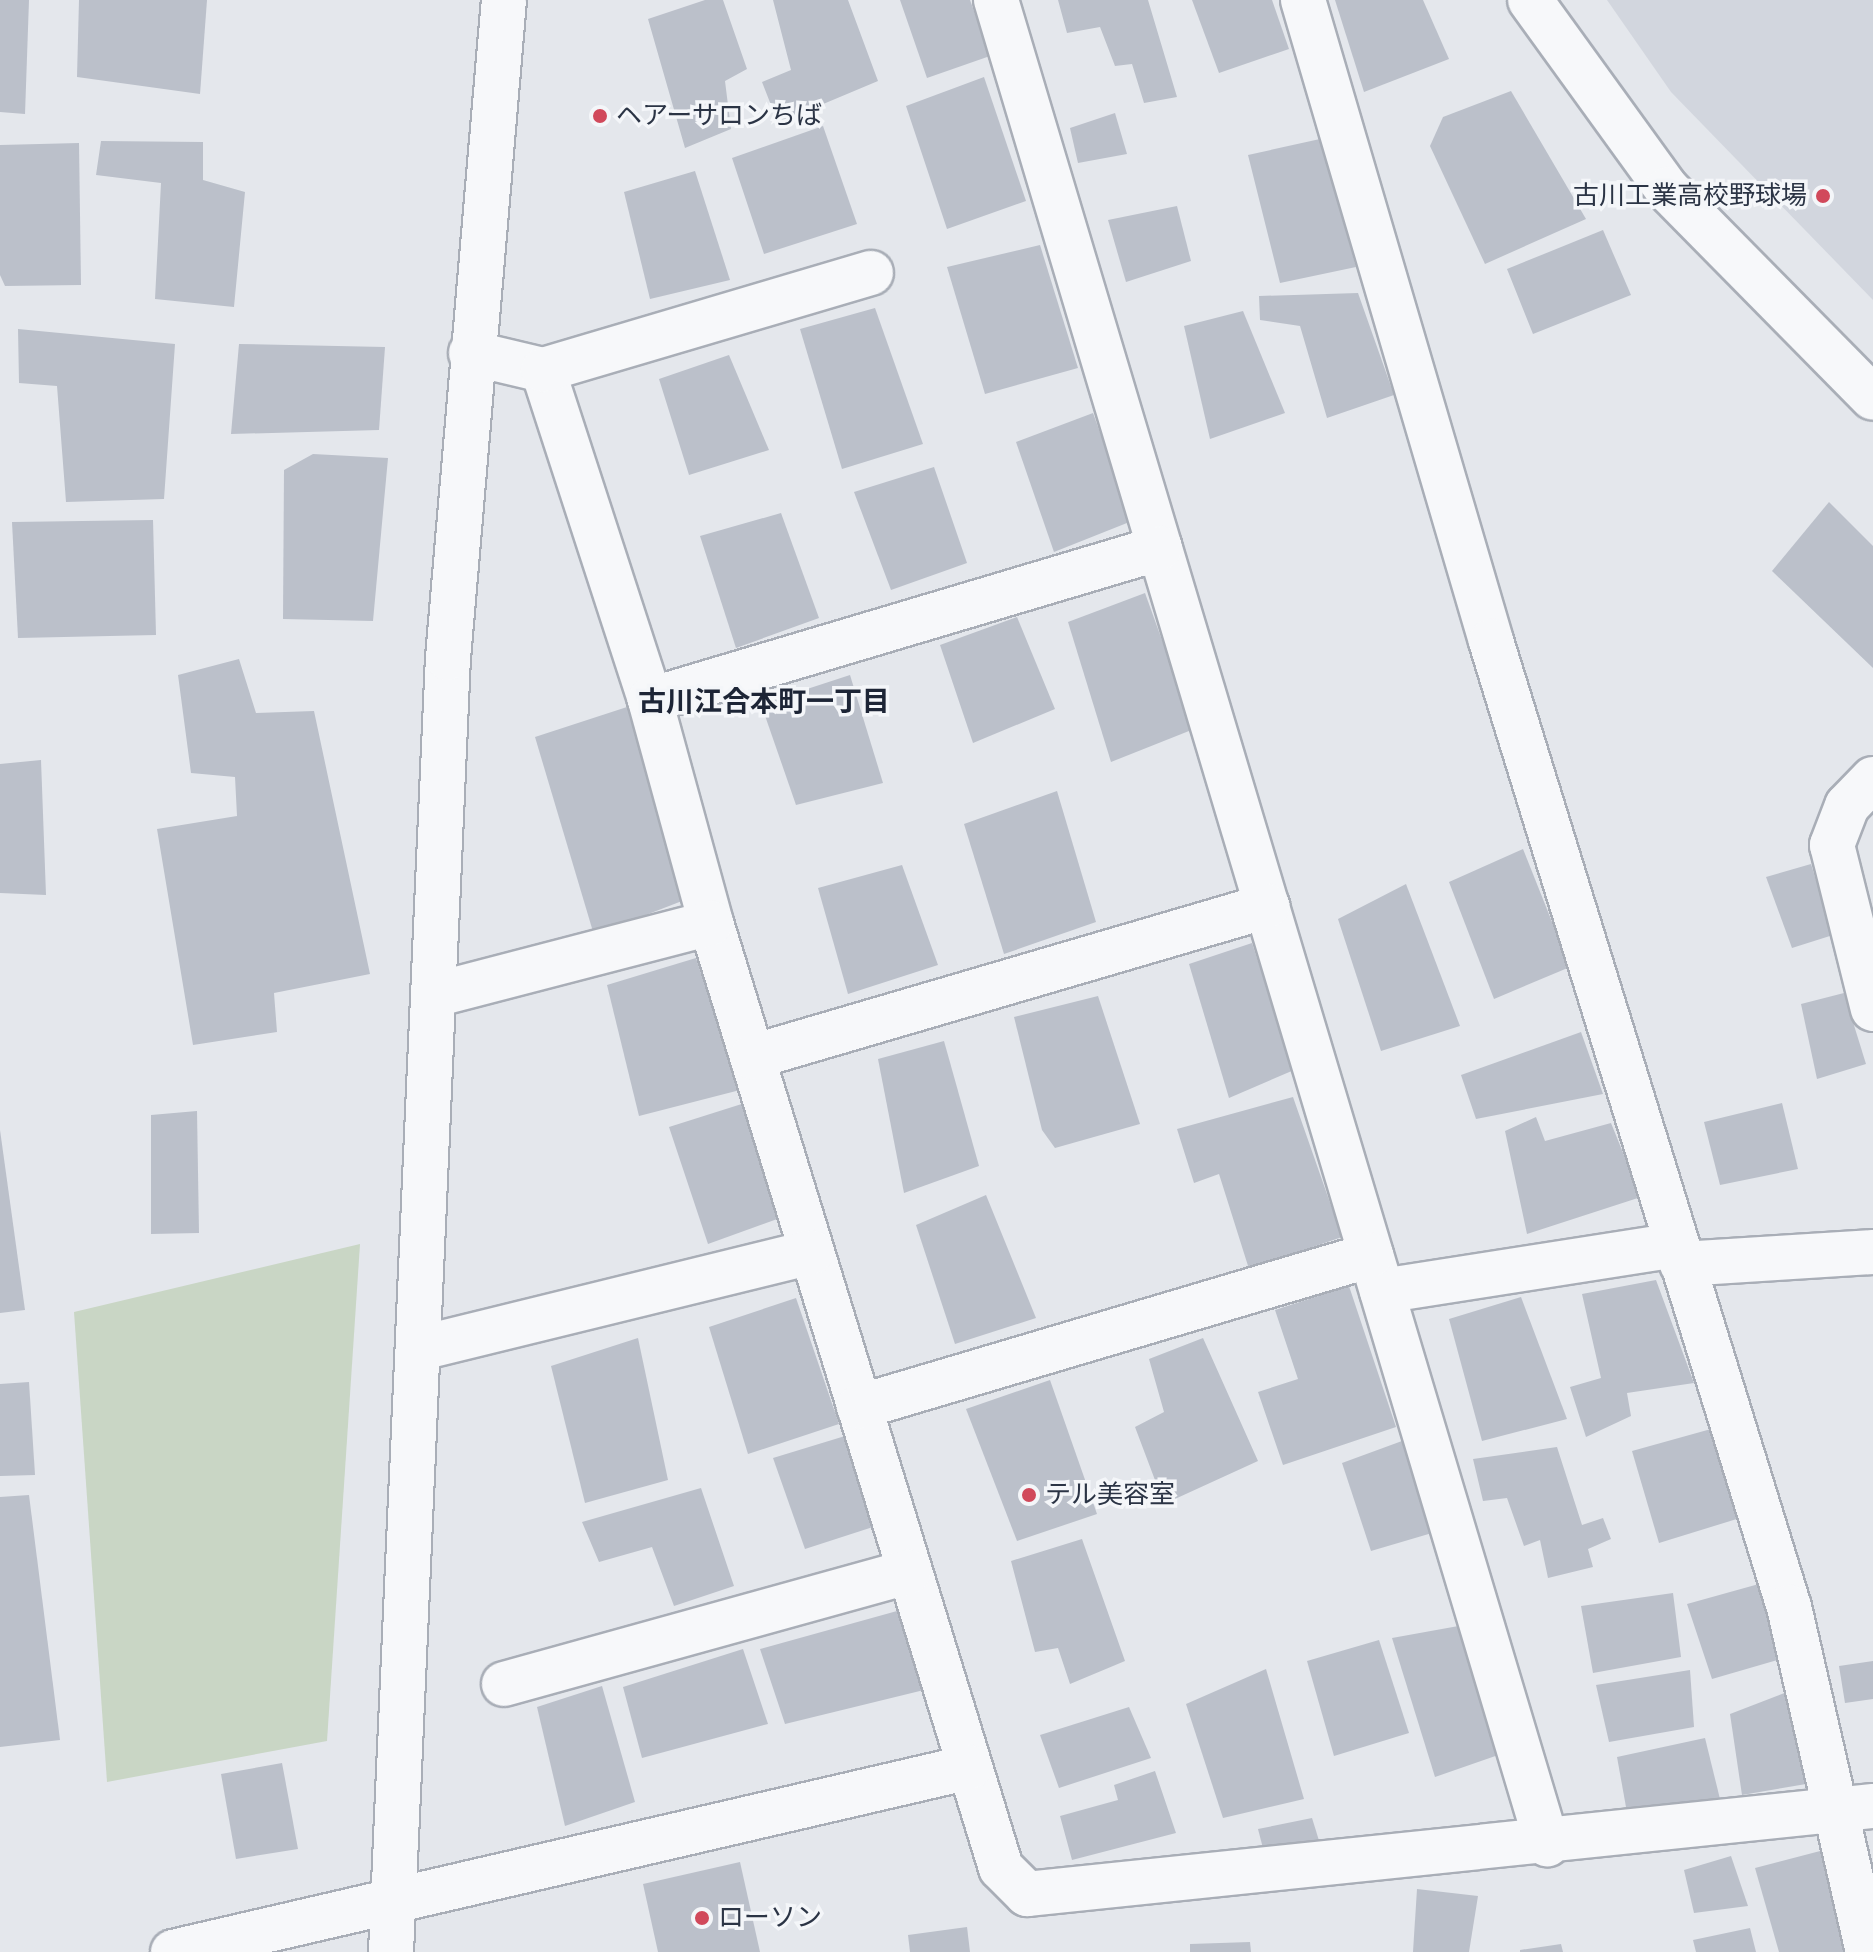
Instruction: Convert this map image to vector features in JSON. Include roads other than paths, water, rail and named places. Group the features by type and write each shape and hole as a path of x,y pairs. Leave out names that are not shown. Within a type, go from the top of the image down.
{"street":[{"path":"391,1952 421,1348 448,658 471,353 504,0"},
{"path":"996,0 1547,1844"},
{"path":"1303,0 1679,1255 1854,1808 1868,1952"},
{"path":"1530,0 1667,189 1873,398"},
{"path":"471,353 543,370 871,273"},
{"path":"543,370 650,700 711,923 1001,1868 1027,1894 1547,1844 1854,1808"},
{"path":"650,700 1160,548"},
{"path":"1873,779 1847,806 1832,845 1873,1009"},
{"path":"752,1057 1267,906"},
{"path":"434,995 711,923"},
{"path":"421,1348 811,1252"},
{"path":"859,1407 1376,1273 1679,1255 1873,1252"},
{"path":"504,1684 909,1572"},
{"path":"173,1952 394,1898 970,1767"}],"place":[{"name":"ヘアーサロンちば","path":"600,116"},
{"name":"古川工業高校野球場","path":"1823,196"},
{"name":"テル美容室","path":"1029,1495"},
{"name":"ローソン","path":"702,1918"}],"district":[{"name":"古川江合本町一丁目","path":"764,701"}]}
